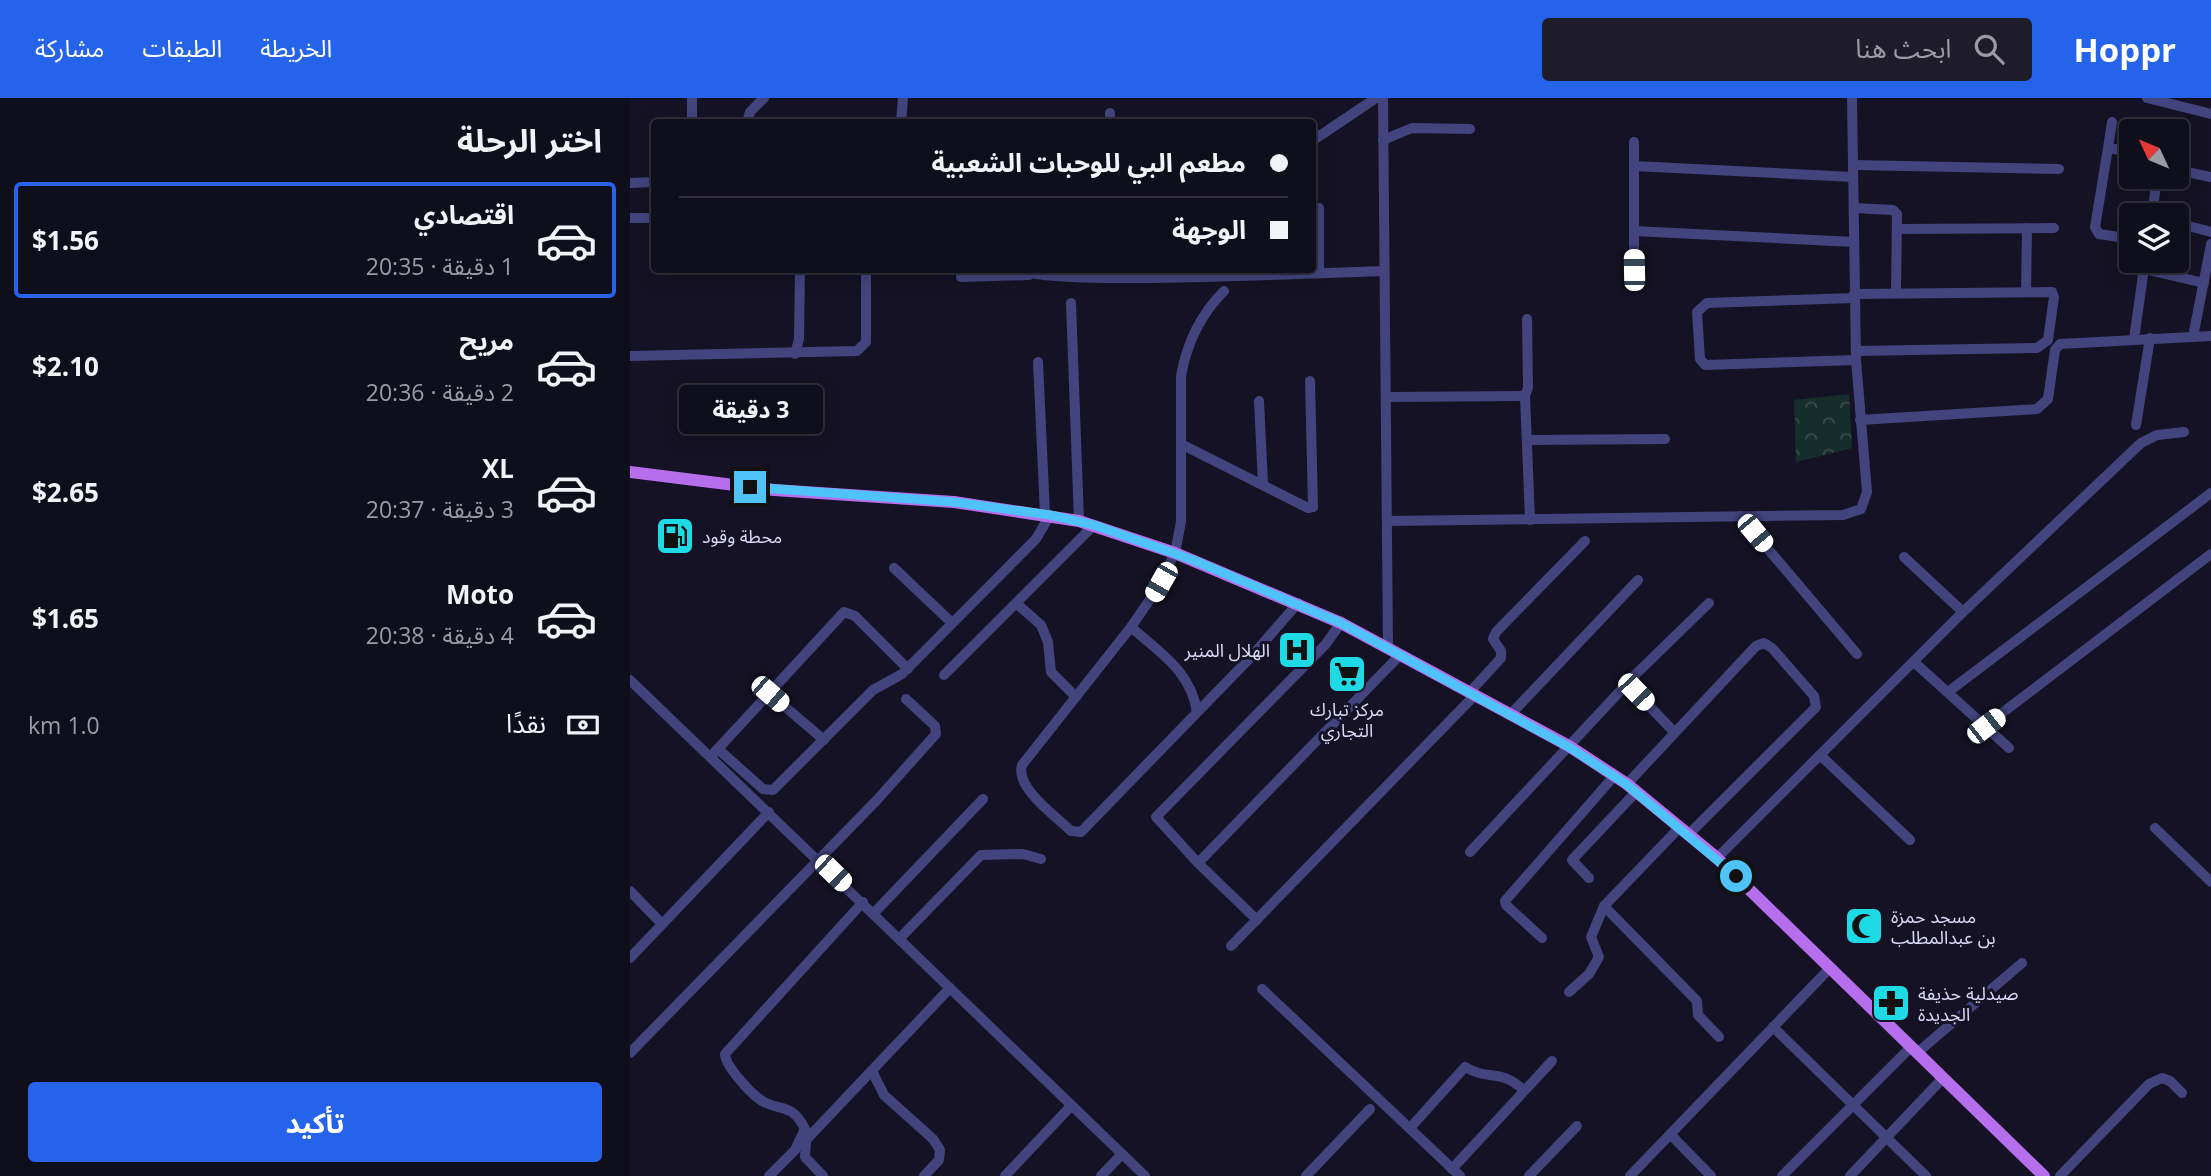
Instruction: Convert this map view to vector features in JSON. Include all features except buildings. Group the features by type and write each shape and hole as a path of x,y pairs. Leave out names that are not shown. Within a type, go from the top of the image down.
{"main road":[{"path":"630,472 774,490 954,502 1048,514 1094,525 1175,553 1341,623 1569,747 1615,775 1717,858 2044,1176"}],"street":[{"path":"692,98 692,119"},
{"path":"748,119 750,112 764,98"},
{"path":"901,119 903,98"},
{"path":"1316,138 1376,98"},
{"path":"1383,98 1388,648"},
{"path":"1387,521 1843,515 1861,509 1867,492 1856,356 1852,98"},
{"path":"2147,98 2211,114"},
{"path":"2112,122 2096,231 2119,236"},
{"path":"1383,140 1412,128 1470,129"},
{"path":"1634,142 1634,270"},
{"path":"2108,149 2119,150"},
{"path":"1853,165 2060,169"},
{"path":"1634,166 1853,177"},
{"path":"2189,172 2211,177"},
{"path":"630,183 651,182"},
{"path":"1319,208 1319,273"},
{"path":"1854,208 1895,211 1898,229 1896,293"},
{"path":"630,218 651,218"},
{"path":"2189,226 2211,232"},
{"path":"2026,292 2027,228"},
{"path":"1898,229 2054,228"},
{"path":"1634,231 1854,242"},
{"path":"2193,337 2211,244"},
{"path":"1316,273 1384,271"},
{"path":"795,354 799,339 800,273"},
{"path":"630,356 857,351 866,342 866,273"},
{"path":"961,276 976,273"},
{"path":"1079,273 1208,273"},
{"path":"2134,339 2144,273"},
{"path":"2173,273 2204,282"},
{"path":"1224,291 1199,321 1184,358 1181,376 1181,522 1175,553 1153,595 1131,627 1020,768 1030,791 1074,833 1086,827 1298,603"},
{"path":"2026,292 2054,295 2048,341 2037,348 1705,365 1700,359 1697,312 1707,303 1896,293 2026,292"},
{"path":"1071,303 1079,521"},
{"path":"1527,319 1528,388 1525,396 1530,520"},
{"path":"1860,420 2037,409 2048,399 2055,350 2060,344 2211,336"},
{"path":"2136,425 2150,338"},
{"path":"718,749 766,791 773,790 873,690 908,669 1036,539 1048,514 1038,362"},
{"path":"1181,444 1308,508 1314,505 1310,381"},
{"path":"1387,397 1525,396"},
{"path":"1259,401 1263,484"},
{"path":"1717,858 1963,612 2141,443 2157,435 2184,432"},
{"path":"1527,440 1665,439"},
{"path":"1948,692 2211,494"},
{"path":"1740,516 1857,654"},
{"path":"944,675 1094,525"},
{"path":"1231,946 1472,694 1502,658 1494,636 1585,541"},
{"path":"1986,726 2211,554"},
{"path":"1904,557 1963,612"},
{"path":"894,568 952,623"},
{"path":"1510,715 1638,580"},
{"path":"1470,852 1636,674 1709,603"},
{"path":"1017,604 1041,625 1048,642 1049,667 1076,697"},
{"path":"710,757 844,612 855,616 908,669"},
{"path":"1257,920 1198,863 1156,817 1325,645 1341,623"},
{"path":"1131,627 1182,671 1194,695 1197,712"},
{"path":"1569,992 1588,974 1599,957 1591,937 1604,906 1816,707 1814,696 1764,643 1756,646 1674,732 1572,860 1590,878"},
{"path":"1198,863 1400,655"},
{"path":"1914,662 2009,748"},
{"path":"630,680 818,858 1145,1176"},
{"path":"1636,692 1674,732"},
{"path":"770,694 824,740"},
{"path":"630,1053 876,801 936,734 934,726 906,699"},
{"path":"1820,755 1910,840"},
{"path":"1542,938 1506,905 1505,901 1615,775"},
{"path":"874,913 983,799"},
{"path":"630,958 769,812"},
{"path":"2155,828 2211,881"},
{"path":"900,938 981,855 1023,854 1041,859"},
{"path":"630,891 662,924"},
{"path":"769,1176 795,1150 804,1129 784,1106 762,1101 727,1067 725,1054 863,902"},
{"path":"1604,906 1697,1001 1699,1015 1719,1037"},
{"path":"1782,1176 1914,1050 2022,963"},
{"path":"1630,1176 1830,968"},
{"path":"823,1176 805,1157 804,1145 950,988"},
{"path":"1262,989 1456,1172 1524,1090 1552,1061"},
{"path":"1773,1027 1924,1175"},
{"path":"1410,1128 1465,1067 1477,1076 1508,1076 1524,1090"},
{"path":"872,1071 884,1095 933,1139 940,1150 939,1160 924,1176"},
{"path":"1850,1176 1943,1078"},
{"path":"2060,1176 2149,1084 2162,1078 2170,1081 2182,1093"},
{"path":"1005,1176 1071,1106"},
{"path":"1306,1176 1370,1108"},
{"path":"1529,1176 1577,1126"},
{"path":"1670,1134 1711,1176"},
{"path":"1101,1176 1122,1154"}],"green space":[{"path":"1849,394 1852,448 1796,462 1794,400"}],"place":[{"name":"محطة وقود","path":"675,536"},
{"name":"الهلال المنير","path":"1297,650"},
{"name":"مركز تبارك التجاري","path":"1347,674"},
{"name":"مسجد حمزة بن عبدالمطلب","path":"1864,926"},
{"name":"صيدلية حذيفة الجديدة","path":"1891,1003"}],"route":[{"path":"750,487 862,498 954,502 1050,515 1094,525 1193,560 1341,623 1569,747 1615,775 1706,848 1736,876"}]}
